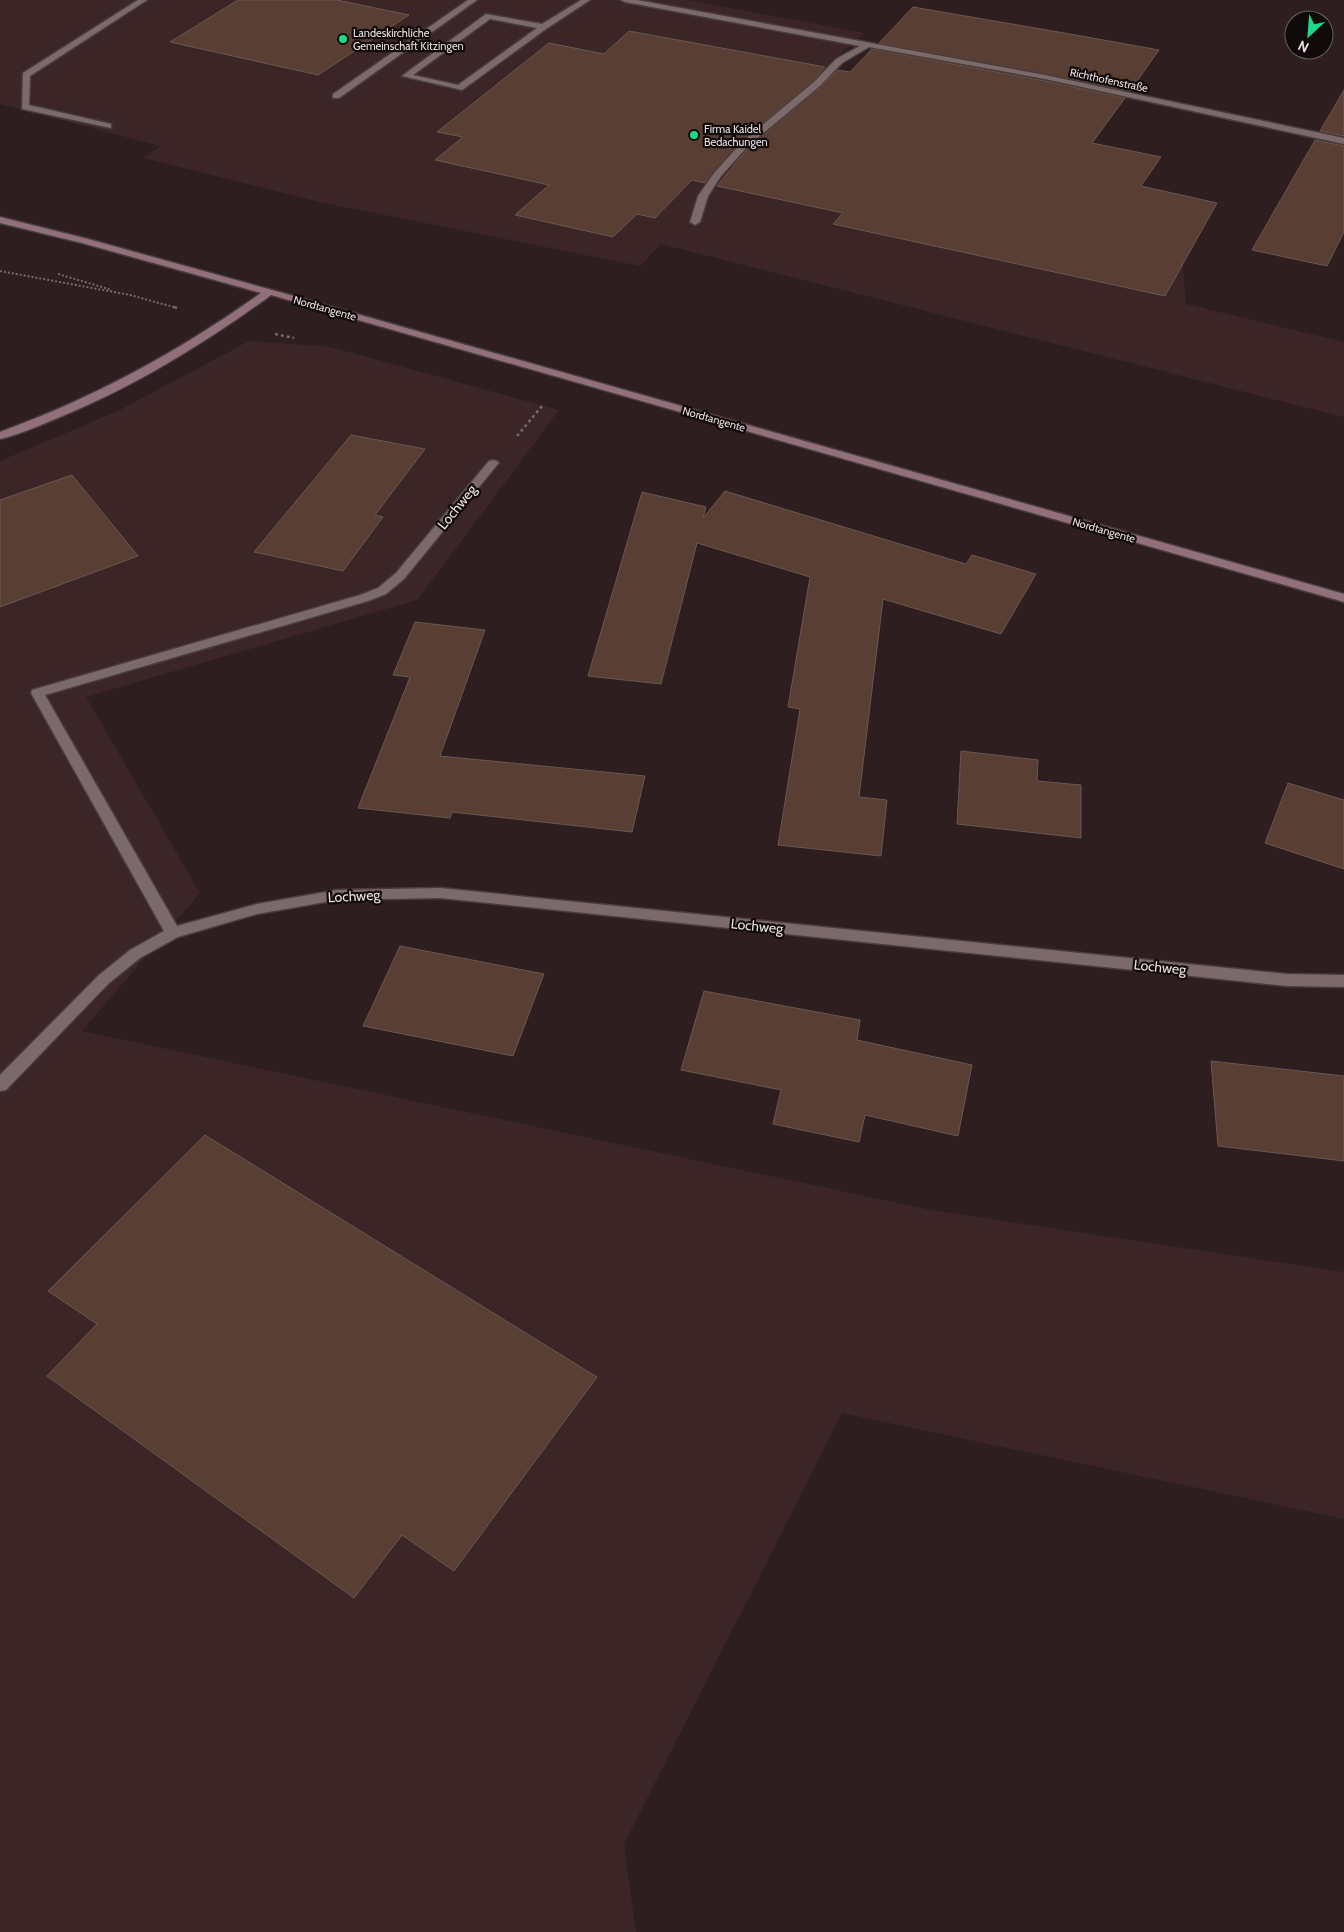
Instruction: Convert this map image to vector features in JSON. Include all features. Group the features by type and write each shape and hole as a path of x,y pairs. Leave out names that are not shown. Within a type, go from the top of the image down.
{"main road":[{"name":"Nordtangente","path":"0,220 85,241 270,292 1344,598"},
{"path":"0,436 99,396 151,370 195,344 270,292"}],"street":[{"path":"108,126 25,107 26,75 143,0"},
{"path":"336,96 473,0"},
{"path":"543,27 489,16 406,76 459,88 543,27 586,0"},
{"name":"Richthofenstraße","path":"625,0 1045,77 1344,141"},
{"path":"695,222 704,196 718,174 746,143 817,84 839,61 869,44"},
{"name":"Lochweg","path":"174,933 37,693 355,601 382,591 400,576 494,463"},
{"name":"Lochweg","path":"0,1085 103,980 135,954 174,933 257,909 337,895 440,893 1288,980 1344,981"}],"path":[{"path":"56,273 130,295"},
{"path":"494,463 547,400"}],"shaded area":[{"path":"0,0 688,0 864,33 766,118 747,143 1181,245 1186,304 1344,342 1344,417 661,244 640,266 319,202 144,158 160,146 0,104"},
{"path":"249,341 331,347 559,410 417,600 86,697 200,893 82,1031 931,1210 1344,1272 1344,1519 842,1413 624,1844 636,1932 0,1932 0,461 118,411"}],"building":[{"path":"238,0 337,0 409,15 318,75 170,42"},
{"path":"913,7 1159,50 1130,91 879,43"},
{"path":"629,31 825,67 813,81 742,140 705,183 692,180 655,218 637,214 613,237 515,215 549,185 435,160 463,137 437,132 549,43 604,54"},
{"path":"872,49 1125,98 1092,143 1161,157 1141,186 1217,203 1165,296 833,224 843,213 717,186 750,146 821,87 838,70 850,72"},
{"path":"1344,90 1344,136 1320,131"},
{"path":"1315,140 1344,146 1344,232 1327,266 1252,250"},
{"path":"351,435 425,449 375,515 383,517 343,571 254,552"},
{"path":"72,475 138,556 0,607 0,500"},
{"path":"725,491 966,564 972,555 1036,574 1001,634 883,599 859,797 887,800 881,856 778,845 800,709 788,707 810,577 697,543 661,684 588,676 642,492 706,507 703,518"},
{"path":"415,622 485,630 440,756 645,776 632,832 452,812 450,818 358,808 410,677 393,675"},
{"path":"961,751 1038,760 1037,781 1081,785 1081,838 957,824"},
{"path":"1288,783 1344,800 1344,869 1265,843"},
{"path":"400,946 544,974 513,1056 363,1026"},
{"path":"704,991 860,1020 857,1040 972,1065 958,1136 865,1115 859,1142 773,1124 781,1090 681,1070"},
{"path":"1211,1061 1344,1076 1344,1161 1218,1146"},
{"path":"205,1135 597,1377 454,1571 402,1535 354,1598 47,1376 97,1324 48,1291"}],"place":[{"name":"Landeskirchliche Gemeinschaft Kitzingen","path":"343,39"},
{"name":"Firma Kaidel Bedachungen","path":"694,135"}]}
